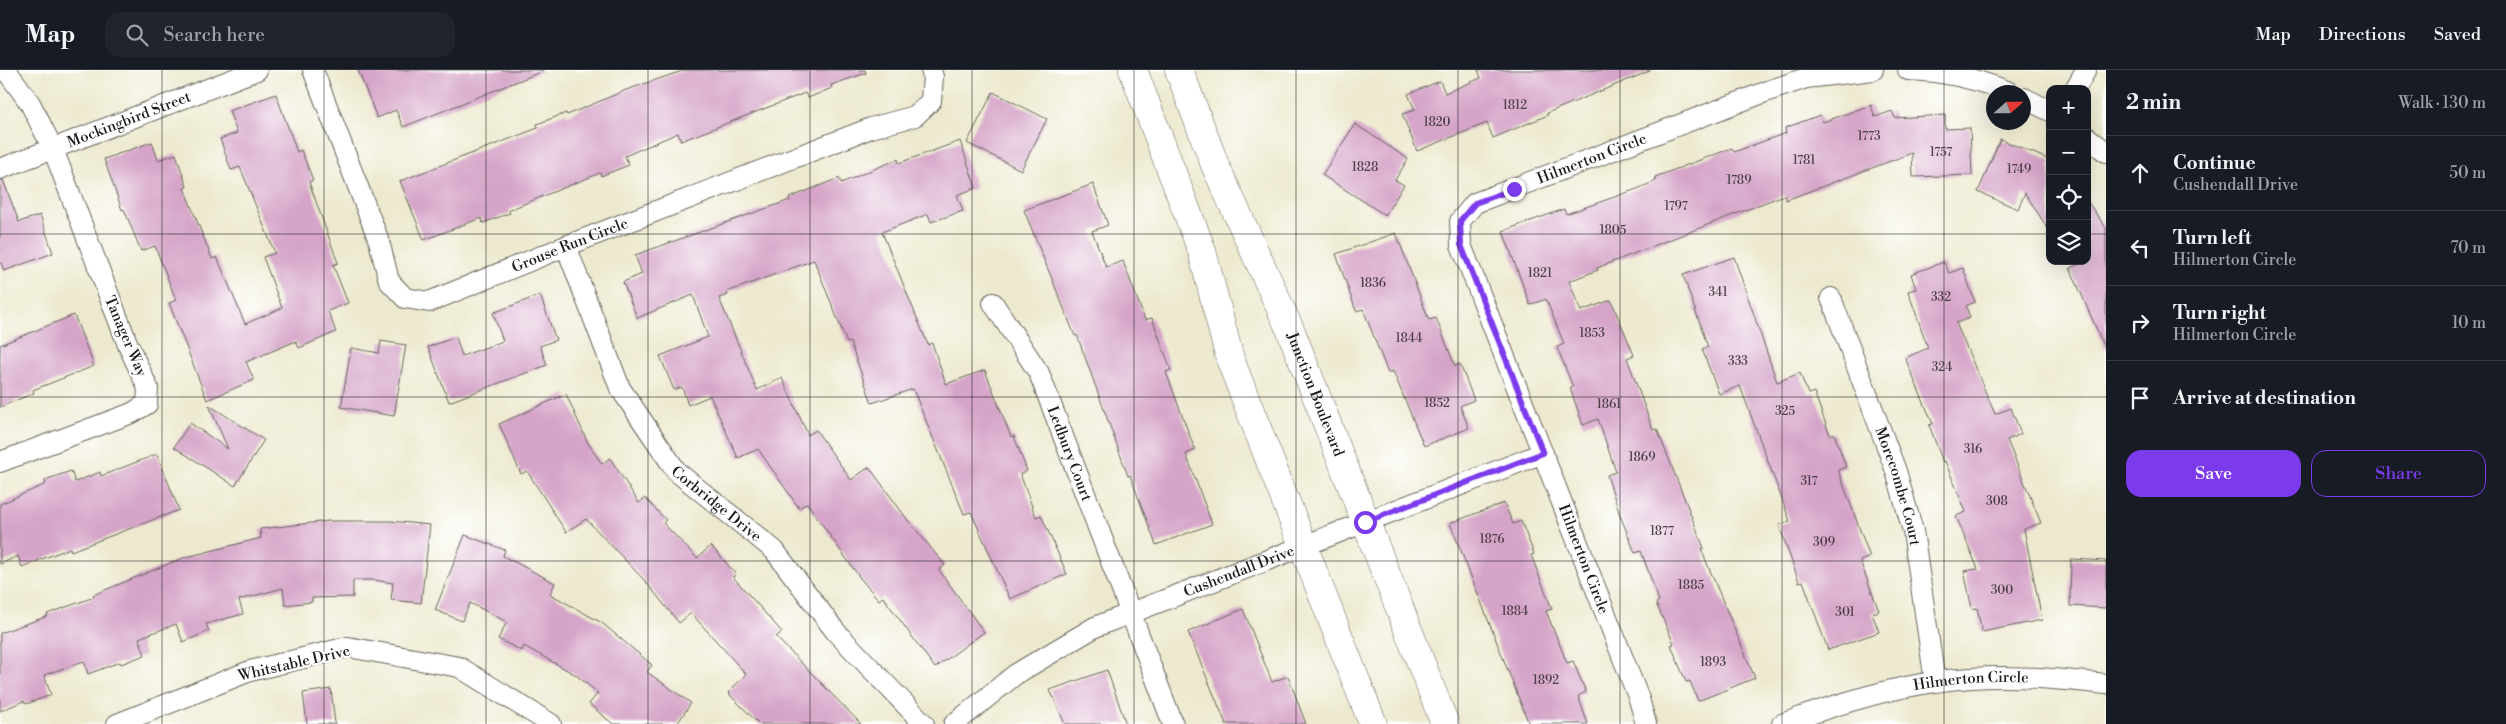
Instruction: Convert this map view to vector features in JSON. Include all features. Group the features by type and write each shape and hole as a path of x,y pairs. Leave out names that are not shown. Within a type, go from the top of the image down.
{"main road":[{"path":"1133,70 1202,251 1230,359 1372,724"},
{"name":"Junction Boulevard","path":"1178,70 1215,165 1290,329 1445,724"}],"street":[{"path":"6,70 30,103 53,149"},
{"name":"Mockingbird Street","path":"0,169 257,70"},
{"name":"Grouse Run Circle","path":"313,70 379,241 389,281 405,298 429,302 566,246 871,128 915,116 932,101 933,77 931,70"},
{"name":"Hilmerton Circle","path":"1646,724 1639,700 1461,245 1460,221 1475,203 1806,78 1873,70"},
{"path":"1908,70 1949,74 1991,85"},
{"path":"2077,85 2086,70"},
{"path":"2031,102 2046,110"},
{"path":"2091,140 2106,152"},
{"name":"Tanager Way","path":"0,462 92,427 116,420 147,404 148,388 128,345 53,149"},
{"name":"Corbridge Drive","path":"566,246 620,388 677,472 774,550 836,632 924,724"},
{"name":"Morecombe Court","path":"1831,298 1896,471 1913,531 1935,682"},
{"name":"Ledbury Court","path":"993,303 1039,373 1173,724"},
{"name":"Cushendall Drive","path":"954,724 1016,674 1095,627 1543,453"},
{"name":"Whitstable Drive","path":"117,724 152,717 250,671 348,647 460,667 551,724"},
{"name":"Hilmerton Circle","path":"1782,724 1849,702 1935,682 2022,678 2106,684"}],"building":[{"path":"358,70 543,71 403,127 396,110 377,118"},
{"path":"685,70 865,70 866,73 831,85 832,88 808,98 805,93 681,141 678,133 625,156 629,165 601,176 600,173 509,210 510,213 483,223 481,218 424,240 400,181 538,128 537,124 566,113 567,115 626,90"},
{"path":"1478,70 1650,71 1547,113 1548,115 1493,138 1487,123 1417,151 1402,114 1415,110 1408,94 1440,81 1445,93 1481,78"},
{"path":"993,92 1047,119 1021,170 967,143"},
{"path":"276,94 297,152 301,150 313,180 309,182 338,263 333,265 348,303 328,311 336,332 299,348 296,341 246,362 254,380 207,400 169,303 176,300 155,246 141,251 124,209 122,210 104,159 152,142 158,160 176,154 187,187 184,188 212,259 217,257 245,324 282,308 263,257 275,253 240,167 231,170 220,139 237,133 229,111"},
{"path":"1871,105 1875,117 1892,111 1895,118 1945,115 1945,129 1970,128 1972,175 1913,177 1912,153 1786,200 1784,195 1597,268 1598,270 1569,281 1581,311 1611,300 1634,355 1627,358 1653,430 1657,429 1704,548 1701,549 1755,678 1698,701 1690,681 1686,682 1671,645 1674,644 1656,603 1659,601 1641,551 1635,553 1620,515 1607,475 1616,472 1598,419 1583,425 1570,388 1573,387 1557,347 1564,344 1546,299 1530,305 1503,231 1564,209 1566,214 1637,189 1656,181 1655,177 1732,148 1734,152 1786,133 1785,128 1820,115 1823,122"},
{"path":"1355,124 1408,159 1395,180 1404,185 1385,215 1322,175"},
{"path":"2000,139 2046,158 2046,226 2025,193 2018,209 1978,192"},
{"path":"960,141 976,188 957,195 963,211 931,222 928,214 882,232 928,345 932,343 946,384 985,370 1011,437 1014,436 1027,471 1020,474 1036,517 1041,515 1067,574 1010,599 971,512 964,514 913,389 872,403 850,342 847,343 814,260 727,292 728,295 719,298 757,390 782,378 808,435 816,430 851,480 869,467 907,519 945,565 939,570 984,632 935,668 883,597 879,600 860,578 807,503 799,508 758,449 738,458 710,396 688,405 682,387 674,390 660,356 708,337 693,295 637,318 623,282 642,274 635,255 790,200 789,198 839,178 841,183 898,159 899,163"},
{"path":"3,180 19,222 40,215 53,253 4,271 0,260 0,181"},
{"path":"1093,184 1108,225 1092,231 1106,267 1123,261 1145,320 1152,318 1171,370 1166,372 1195,450 1186,454 1212,524 1156,545 1130,475 1128,476 1077,335 1075,336 1024,210"},
{"path":"2091,207 2106,228 2106,351 2070,268 2077,265 2091,265"},
{"path":"1396,233 1429,320 1436,318 1455,366 1460,364 1474,400 1460,406 1469,428 1424,446 1393,371 1388,373 1363,309 1356,311 1336,254"},
{"path":"1734,257 1777,382 1800,373 1808,394 1814,392 1830,435 1834,433 1846,467 1838,470 1870,557 1860,561 1879,611 1872,613 1879,632 1828,650 1803,581 1799,582 1779,525 1790,521 1740,386 1719,394 1702,349 1708,347 1683,275"},
{"path":"1944,262 1949,273 1963,268 1975,302 1966,306 1970,318 1956,323 1995,414 2011,408 2021,434 2007,440 2041,523 2024,529 2042,620 1982,632 1977,608 1972,609 1964,571 1978,569 1956,516 1966,512 1945,461 1943,462 1929,425 1933,424 1905,358 1928,348 1908,291 1916,289 1911,274"},
{"path":"540,295 556,340 540,346 547,365 449,402 428,347 456,337 462,356 503,341 493,313"},
{"path":"74,315 94,366 33,390 34,393 0,407 0,345"},
{"path":"381,341 406,345 394,416 341,407 351,348 379,353"},
{"path":"566,394 588,443 602,464 610,458 639,503 645,498 666,520 663,523 697,558 711,546 736,574 733,577 782,632 776,637 861,724 759,724 728,693 746,674 691,613 679,623 645,581 586,519 566,532 527,471 521,474 499,424"},
{"path":"209,405 264,440 235,486 174,447 190,423 228,449"},
{"path":"157,454 179,510 71,551 70,548 22,567 18,556 0,564 0,504 46,484 45,480 71,471 75,482 100,472 101,476"},
{"path":"1504,503 1513,524 1521,521 1534,554 1531,555 1552,609 1546,611 1567,663 1573,661 1586,692 1578,696 1588,724 1529,724 1450,523"},
{"path":"328,521 390,521 430,525 421,603 391,600 393,583 374,580 353,580 353,597 312,598 312,602 285,605 283,588 239,600 243,614 206,624 209,631 183,642 176,624 139,638 145,655 88,674 84,661 44,675 51,695 26,704 24,701 0,711 0,633 48,616 47,614 94,597 93,595 183,558 261,538 260,529"},
{"path":"465,535 505,550 503,556 555,583 550,594 602,623 652,665 647,672 691,703 677,724 613,724 589,704 598,693 576,675 524,646 522,651 498,639 507,622 470,603 462,621 435,610"},
{"path":"2071,559 2106,561 2106,608 2070,606"},
{"path":"1243,609 1272,682 1288,676 1306,724 1226,724 1188,632"},
{"path":"1107,670 1126,724 1065,724 1050,690"},
{"path":"331,689 335,724 307,724 303,693"}],"route":[{"path":"1365,522 1543,453 1461,245 1460,221 1475,203 1514,189"}]}
